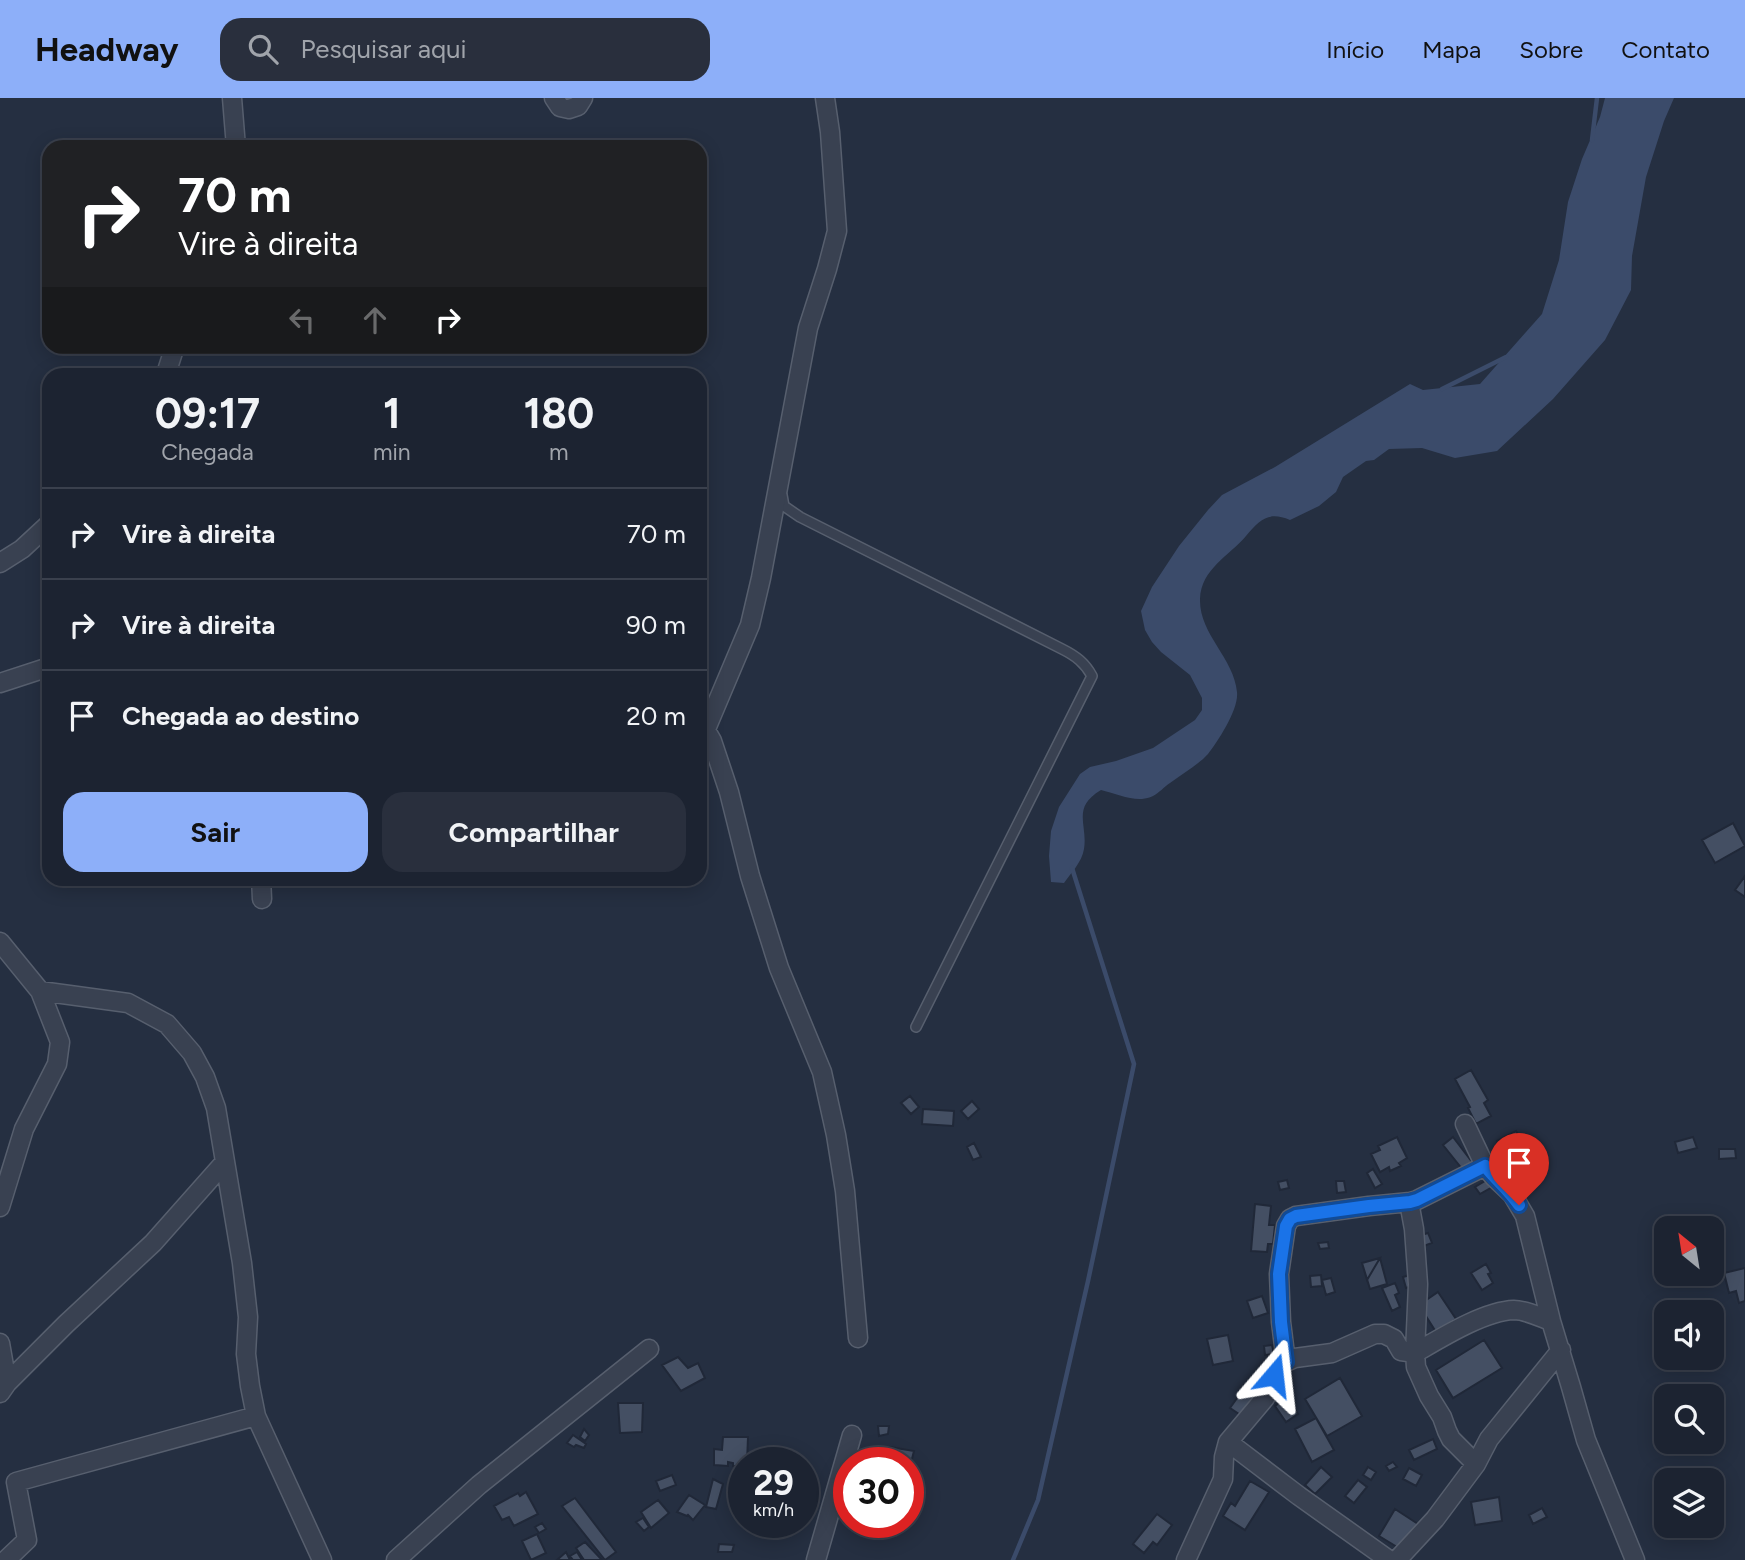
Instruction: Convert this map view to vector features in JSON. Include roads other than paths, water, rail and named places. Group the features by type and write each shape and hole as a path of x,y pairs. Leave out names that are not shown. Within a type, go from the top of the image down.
{"street":[{"path":"232,98 235,140"},
{"path":"554,98 560,107 569,110 578,106 583,98"},
{"path":"707,716 750,625 808,328 836,231 830,132 825,98"},
{"path":"0,563 22,550 42,531"},
{"path":"0,683 42,669"},
{"path":"707,735 729,792 750,876 775,958 822,1072 845,1191 858,1338"},
{"path":"261,886 262,899"},
{"path":"0,942 40,991 60,1042 57,1064 24,1129 0,1207"},
{"path":"40,991 128,1003 167,1024 191,1053 209,1088 216,1108 242,1263 247,1317 246,1354 256,1416 322,1560"},
{"path":"1465,1124 1485,1166 1512,1194 1525,1216 1551,1321 1586,1440 1635,1560"},
{"path":"4,1388 66,1324 153,1243 224,1163"},
{"path":"1286,1362 1279,1274 1286,1226 1290,1219 1332,1210 1417,1200 1485,1166"},
{"path":"1409,1202 1418,1284 1416,1367 1447,1431 1457,1446 1476,1464"},
{"path":"1186,1560 1223,1479 1228,1443 1265,1398 1274,1375 1286,1362 1295,1358 1332,1353 1375,1334 1384,1334 1394,1339 1401,1351 1415,1353 1454,1330 1495,1314 1514,1310 1551,1321"},
{"path":"0,1343 4,1388"},
{"path":"396,1560 479,1485 649,1349"},
{"path":"1397,1560 1435,1519 1476,1464 1489,1439 1560,1350"},
{"path":"6,1560 27,1540 16,1482 256,1416"},
{"path":"816,1560 852,1435"},
{"path":"1228,1443 1389,1560"}],"lane":[{"path":"779,479 784,506 800,517 1077,657 1092,676 916,1027"}],"water":[{"path":"1605,98 1674,98 1646,177 1632,256 1631,290 1605,340 1553,399 1497,451 1455,458 1422,448 1389,449 1343,477 1336,492 1319,506 1290,520 1276,516 1265,518 1256,525 1211,571 1205,579 1200,599 1205,624 1230,668 1237,692 1235,707 1222,733 1204,758 1153,796 1137,799 1101,790 1092,797 1083,810 1085,840 1081,858 1064,883 1051,882 1051,831 1059,807 1080,774 1090,767 1153,748 1195,720 1202,710 1202,698 1190,675 1152,642 1145,630 1141,611 1152,587 1179,546 1222,495 1275,467 1410,384 1423,390 1480,384 1542,314 1559,260 1568,202"}],"waterway":[{"path":"1592,140 1597,98"},
{"path":"1442,389 1506,357"},
{"path":"1013,1560 1038,1500 1134,1064 1072,868"}]}
